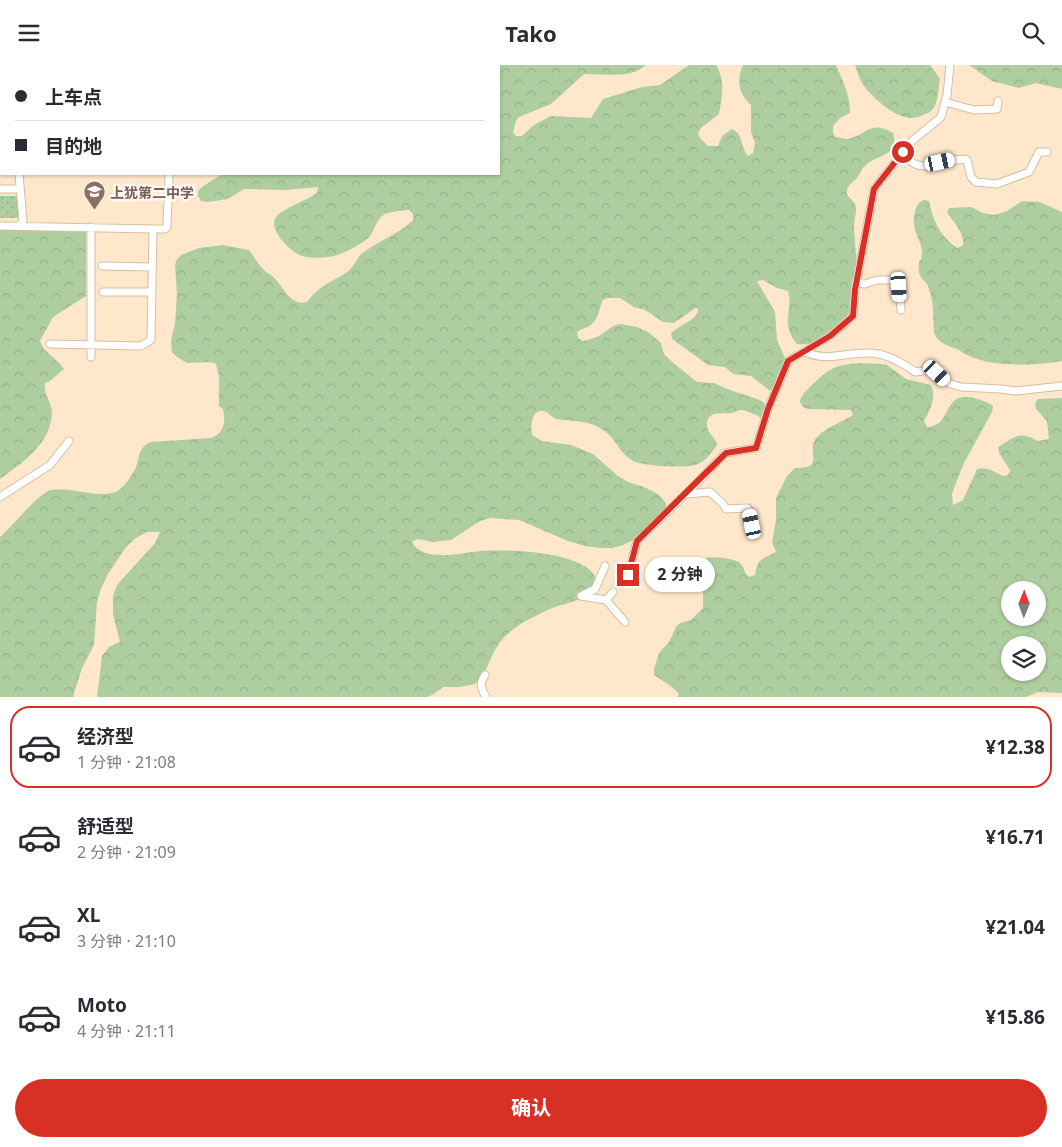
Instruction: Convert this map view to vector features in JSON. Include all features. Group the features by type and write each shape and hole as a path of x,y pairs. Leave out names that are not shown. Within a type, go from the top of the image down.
{"street":[{"path":"628,575 637,541 726,453 756,448 768,409 788,361 830,336 853,316 856,283 874,189 912,141 941,117 950,65"},
{"path":"945,101 974,110 997,109 998,101"},
{"path":"903,152 913,163 922,166 959,158 967,161 971,177 976,182 997,184 1029,172 1039,152 1047,152"},
{"path":"19,175 23,221 19,226"},
{"path":"0,226 165,229 167,227 169,175"},
{"path":"0,189 20,189"},
{"path":"91,227 91,357"},
{"path":"50,343 141,346 151,340 153,229"},
{"path":"102,266 152,267"},
{"path":"856,283 865,284 877,280 893,280 899,287 901,310"},
{"path":"103,292 152,293"},
{"path":"804,351 814,357 839,357 871,353 890,357 915,372 930,370 937,373 948,383 961,387 1016,391 1062,386"},
{"path":"0,497 50,465 69,441"},
{"path":"686,494 710,492 726,509 748,508 752,524"},
{"path":"605,566 595,589 581,596 606,600 625,622"},
{"path":"606,600 613,592"},
{"path":"485,675 481,681 480,688 486,697"}],"green space":[{"path":"500,65 646,65 625,74 584,74 551,104 519,117 513,132 516,136 522,136 534,125 551,116 591,118 603,99 642,87 660,85 689,65 716,65 722,83 719,114 701,128 698,133 708,146 718,146 722,136 732,129 740,137 748,156 753,153 755,143 751,132 751,105 741,92 739,81 743,65 836,65 848,94 850,113 840,118 833,126 835,137 847,139 873,128 878,128 893,133 894,141 890,151 865,166 847,190 847,195 856,206 854,228 859,290 856,313 852,322 845,330 819,342 797,344 789,329 788,291 777,288 763,280 757,281 775,312 777,340 785,358 785,370 779,391 769,390 751,376 733,374 725,367 708,365 672,339 671,333 689,321 698,312 697,307 674,323 663,322 645,310 634,307 620,298 608,298 603,300 594,322 577,332 578,338 583,341 599,336 613,326 620,324 637,327 648,332 661,343 664,354 697,382 714,383 757,399 762,401 769,410 764,419 742,410 712,415 709,417 707,428 717,445 701,463 692,466 676,467 633,461 625,455 610,436 594,425 556,419 541,411 535,414 531,427 532,435 542,441 571,445 593,454 618,476 658,494 666,503 666,509 657,528 623,545 601,548 568,541 519,520 490,518 480,521 451,540 434,542 417,539 412,542 425,553 433,555 506,550 554,555 581,564 591,571 595,577 597,584 589,594 573,602 543,612 509,632 498,645 486,670 475,684 443,687 427,697 97,697 102,656 109,647 120,642 113,614 113,596 117,585 155,543 160,532 147,532 136,538 126,547 108,574 100,591 97,602 94,645 82,668 73,697 0,697 0,537 39,497 51,490 59,489 94,494 117,491 123,487 130,477 136,467 142,449 147,444 151,442 211,438 219,433 223,427 224,414 223,409 219,406 219,376 216,364 211,362 187,363 172,352 171,340 175,323 177,294 175,265 177,259 181,255 199,248 223,245 249,250 261,267 276,280 287,294 301,303 307,302 321,288 350,270 364,252 402,229 413,220 413,214 409,210 385,214 380,218 370,236 355,247 333,256 310,258 302,256 285,244 276,231 274,224 275,218 280,213 317,193 318,187 286,190 244,189 228,199 208,202 201,201 198,196 198,191 220,175 500,175"},
{"path":"855,65 930,65 940,79 935,106 929,113 916,118 900,116 885,107 867,90 861,81"},
{"path":"969,65 1062,65 1062,89 1036,83 1019,88 992,81"},
{"path":"0,196 18,196 18,218 0,218"},
{"path":"924,200 929,201 935,222 942,234 958,248 963,245 962,236 947,213 949,208 971,207 983,213 994,215 1007,211 1022,201 1040,202 1062,212 1062,361 1027,365 990,362 969,356 939,340 934,333 931,294 919,273 922,249 916,233 914,214 920,202"},
{"path":"0,228 86,229 86,296 53,317 40,341 44,349 64,369 45,383 45,391 52,413 47,434 34,452 0,479"},
{"path":"859,363 882,364 887,365 906,379 931,385 933,399 924,421 927,427 933,426 942,420 951,404 959,398 974,398 993,406 992,412 964,463 952,494 953,505 963,500 977,469 987,469 1003,476 1008,475 1010,470 999,453 998,447 1021,435 1038,441 1049,439 1047,421 1036,409 1035,403 1038,399 1062,398 1062,693 1038,692 1026,697 677,697 679,694 672,687 654,675 659,653 669,642 676,627 680,623 691,620 703,608 703,584 694,577 692,571 697,565 710,557 730,559 739,562 749,577 755,575 761,560 776,552 772,542 776,520 776,498 787,476 795,468 805,467 813,462 814,441 818,436 830,427 853,415 851,410 808,409 803,407 800,402 804,393 817,380 837,367"}],"place":[{"name":"上犹第二中学","path":"94,211"}],"route":[{"path":"628,575 637,541 726,453 756,448 768,409 788,361 830,336 853,316 855,290 874,189 903,152"}]}
